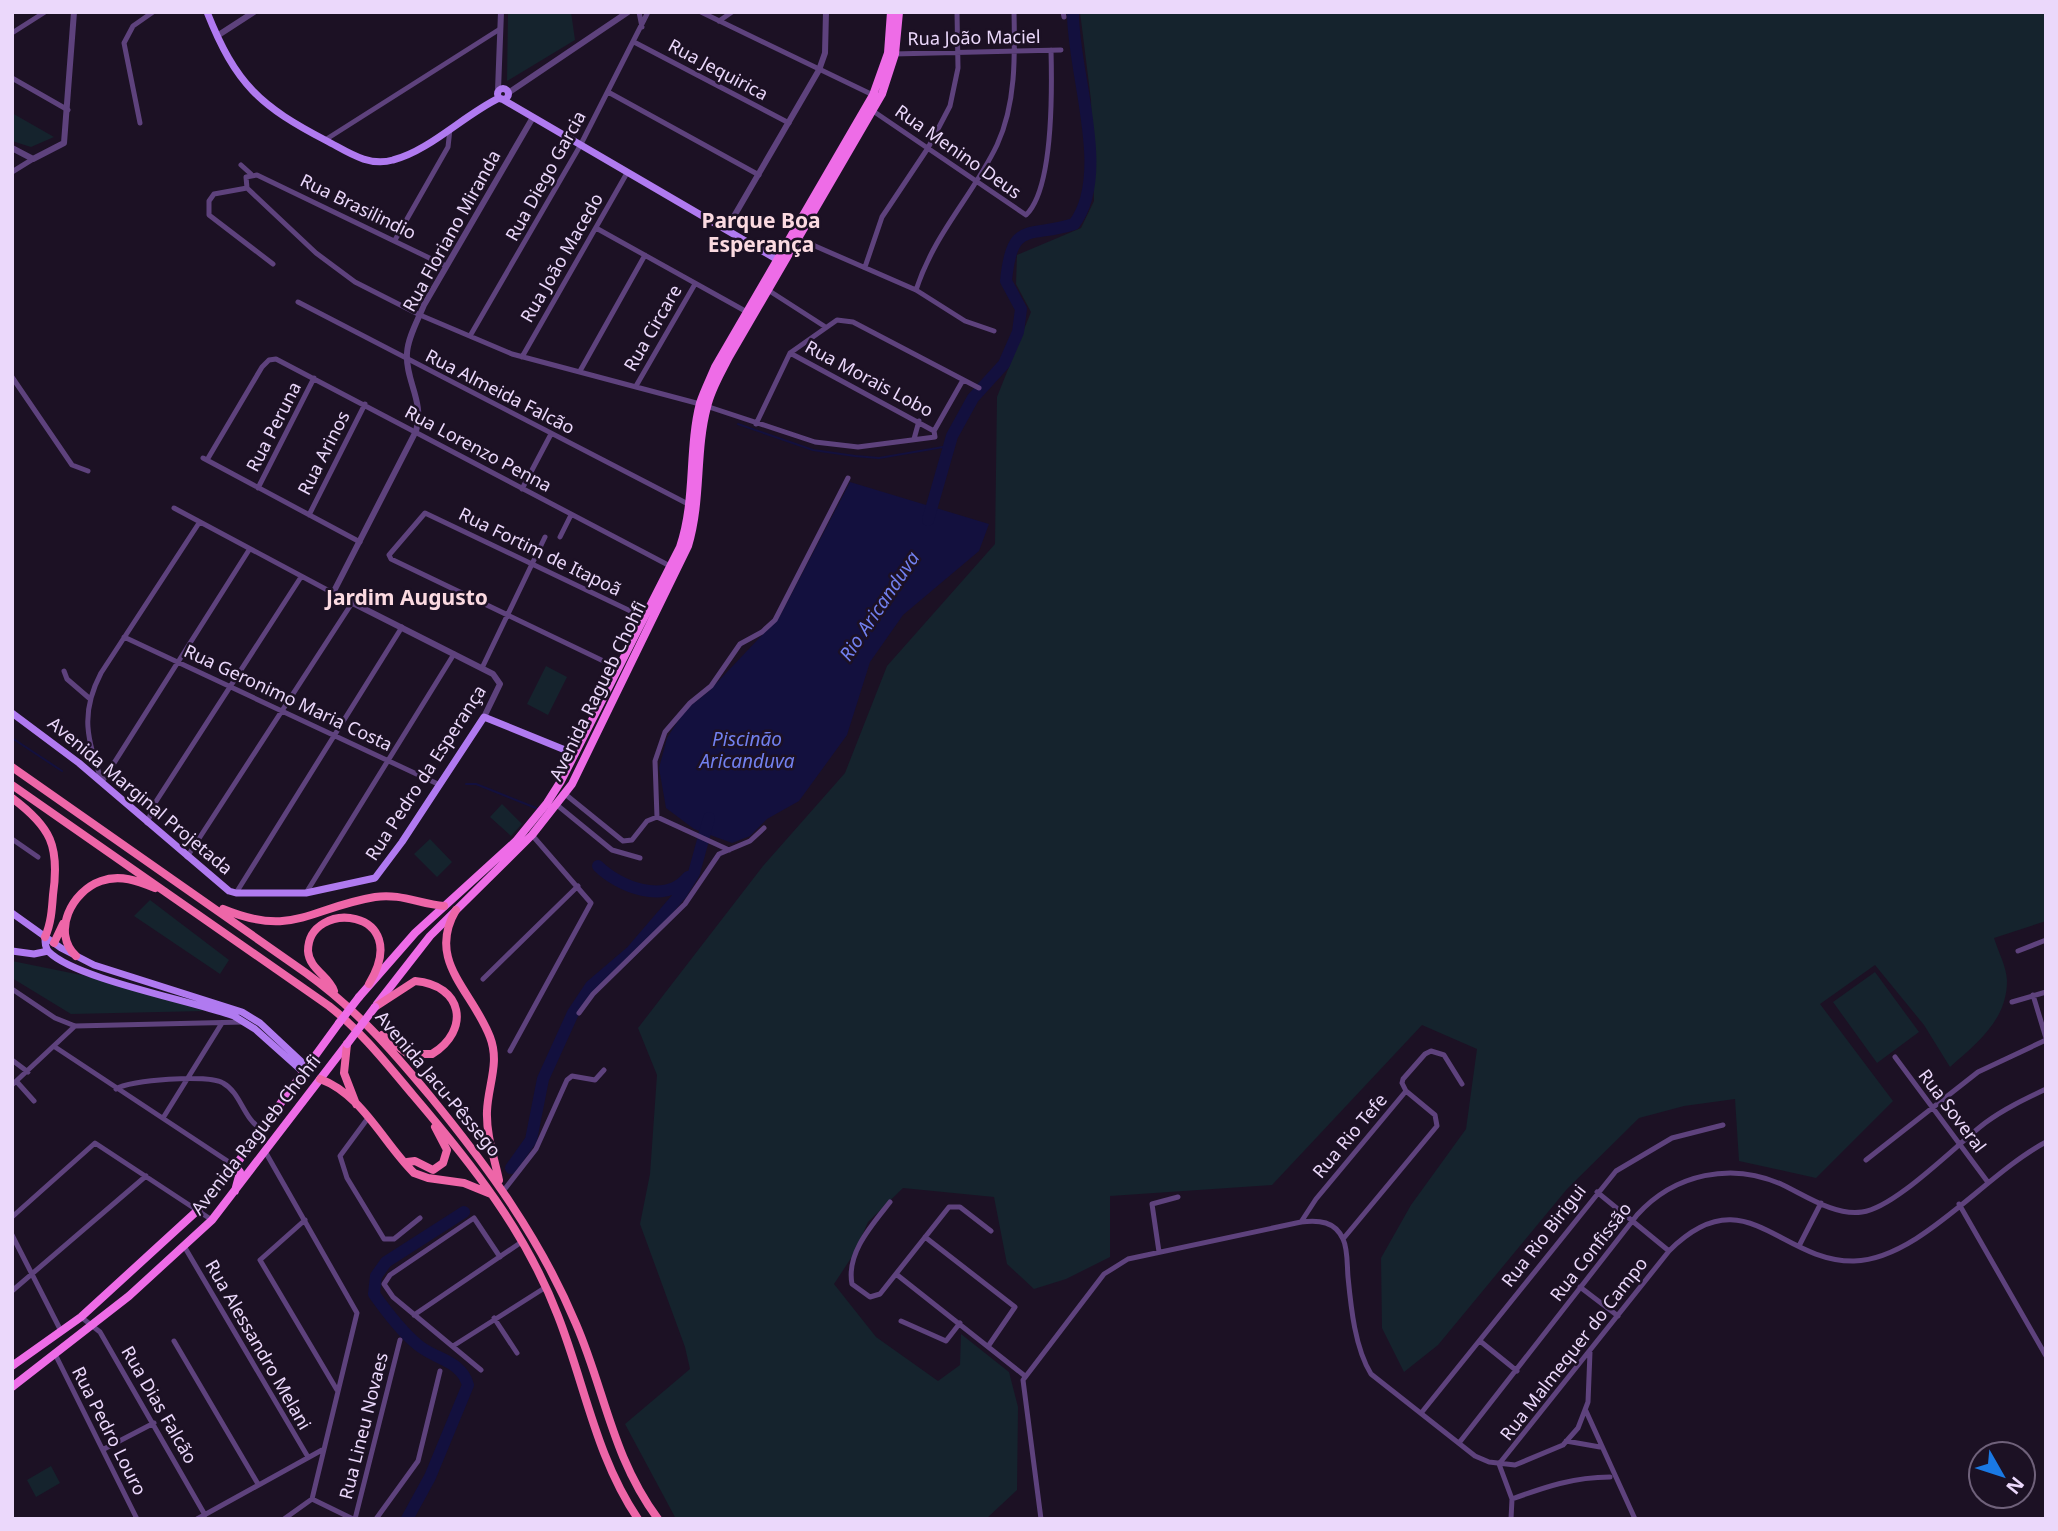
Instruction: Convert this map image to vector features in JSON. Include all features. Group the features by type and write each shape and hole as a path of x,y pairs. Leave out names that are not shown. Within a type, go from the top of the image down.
{"highway":[{"name":"Avenida Jacu-Pêssego","path":"12,767 211,903 335,994 378,1034 502,1187 534,1238 568,1304 622,1460 658,1519"},
{"name":"Avenida Jacu-Pêssego","path":"12,785 341,1015 368,1041 493,1195 523,1241 546,1287 606,1463 638,1519"},
{"path":"12,798 43,824 54,848 56,876 45,937"},
{"path":"54,943 67,916 86,890 110,879 140,881 174,897"},
{"path":"211,903 246,918 274,923 289,922 375,897 403,896 444,906"},
{"path":"456,910 444,933 445,953 482,1018 495,1050 487,1128 502,1187"},
{"path":"67,916 65,940 76,956"},
{"path":"335,994 333,986 311,962 308,952 310,942 322,925 341,916 361,920 377,933 382,944 383,957 369,984"},
{"path":"375,1007 415,981 441,988 453,1001 456,1010 455,1030 450,1040 432,1054 408,1054 378,1034"},
{"path":"346,1044 344,1073 356,1104"},
{"path":"320,1079 337,1087 356,1104 407,1162 410,1169 421,1177 464,1183 493,1195"},
{"path":"407,1162 415,1161 433,1170 443,1163 447,1150 434,1120"}],"main road":[{"path":"207,12 217,36 249,89 281,117 357,157 388,162 404,157 503,93 517,110 781,261"},
{"name":"Avenida Ragueb Chohfi","path":"12,1366 80,1317 198,1210 234,1166 369,984 415,933 532,822 561,781 684,536 703,405 715,368 747,312 781,261 873,95 892,54 891,12"},
{"name":"Avenida Ragueb Chohfi","path":"12,1387 95,1325 212,1220 430,936 532,835 565,794 580,769 688,545 696,509 703,405 768,290 781,261 799,239 873,111 889,78 898,12"},
{"name":"Avenida Marginal Projetada","path":"12,713 79,762 187,857 236,893 306,893 375,878"},
{"path":"484,717 575,754 579,763 565,794"},
{"name":"Rua Pedro da Esperança","path":"375,878 484,717"},
{"path":"12,913 54,943 106,970 242,1012 260,1023 304,1069"},
{"path":"45,937 48,951"},
{"path":"48,951 54,943"},
{"path":"12,951 34,954 48,951 86,972 224,1012 245,1022 304,1069"},
{"path":"234,1166 240,1172 234,1194"}],"street":[{"path":"12,33 45,12"},
{"path":"12,172 64,143 74,12"},
{"path":"140,123 124,43 133,26 153,12"},
{"path":"217,36 254,12"},
{"path":"501,12 500,73 503,93 628,12"},
{"path":"639,12 642,27"},
{"name":"Rua Diego Garcia","path":"470,336 580,146 649,12"},
{"path":"701,12 873,95"},
{"path":"719,21 732,12"},
{"path":"726,230 819,71 825,53 826,12"},
{"path":"864,267 882,216 928,148 950,106 958,54 957,12"},
{"path":"916,290 934,244 1002,132 1011,96 1015,53 1014,12"},
{"path":"325,140 500,29"},
{"name":"Rua Jequirica","path":"634,41 789,123"},
{"name":"Rua Menino Deus","path":"873,111 1027,215 1040,188 1048,142 1051,50"},
{"name":"Rua João Maciel","path":"892,54 1061,50"},
{"path":"12,78 68,110"},
{"path":"608,92 759,174"},
{"name":"Rua Floriano Miranda","path":"407,360 407,351 420,315 532,118"},
{"path":"395,240 448,147 450,129"},
{"path":"12,148 33,159"},
{"name":"Rua Brasilindio","path":"241,165 254,174 446,266"},
{"name":"Rua João Macedo","path":"522,357 627,173"},
{"path":"254,174 246,177 247,188 333,268 370,291 420,315 522,357 703,405 802,438 848,447 935,437 934,431 963,380"},
{"path":"247,188 214,194 209,201 209,215 273,264"},
{"path":"596,228 747,312"},
{"path":"799,239 916,290 965,321 994,331"},
{"path":"580,371 645,256"},
{"name":"Rua Circare","path":"636,386 695,284"},
{"path":"768,290 824,326"},
{"name":"Rua Almeida Falcão","path":"298,302 690,505"},
{"path":"756,424 790,353 824,326 837,320 848,320 979,388"},
{"name":"Rua Morais Lobo","path":"790,353 934,431"},
{"name":"Rua Lorenzo Penna","path":"258,488 205,459 262,367 272,359 365,404 670,566"},
{"path":"334,593 416,431 419,412 407,360"},
{"path":"12,377 72,465 88,471"},
{"name":"Rua Peruna","path":"258,488 314,379"},
{"name":"Rua Arinos","path":"309,515 365,404"},
{"path":"915,439 919,421"},
{"path":"522,489 551,434"},
{"path":"657,817 655,761 665,732 690,703 711,686 735,649 775,620 848,478"},
{"path":"258,488 360,542"},
{"path":"174,508 249,550 482,668 545,537"},
{"name":"Rua Fortim de Itapoã","path":"507,614 390,558 424,513 643,617"},
{"path":"560,537 572,515"},
{"path":"102,782 87,727 89,698 124,637 199,523"},
{"path":"102,782 249,550"},
{"path":"147,823 155,803 301,577"},
{"path":"187,857 352,603"},
{"path":"507,614 618,668"},
{"path":"236,893 402,627"},
{"name":"Rua Geronimo Maria Costa","path":"124,637 440,785"},
{"path":"306,893 386,759 454,654"},
{"name":"Rua Pedro da Esperança","path":"482,668 493,674 500,684 484,717"},
{"path":"64,671 67,679 89,698"},
{"path":"79,762 92,753"},
{"path":"565,794 623,841 632,840 647,821 657,817 729,850"},
{"path":"557,805 612,850 640,858"},
{"path":"579,1013 593,994 685,904 719,854 750,841 764,828"},
{"path":"510,1051 591,904 532,835"},
{"path":"12,839 38,857"},
{"path":"483,979 579,887"},
{"path":"2018,951 2046,940"},
{"path":"12,989 55,1018 75,1026 245,1022"},
{"path":"2012,1002 2046,992"},
{"path":"1866,1160 1931,1106 1978,1072 2046,1039 2033,995"},
{"path":"163,1118 222,1023"},
{"path":"34,1101 15,1083 75,1026"},
{"path":"55,1047 234,1166"},
{"path":"1406,1091 1402,1081 1425,1054 1431,1051 1444,1055 1462,1084"},
{"name":"Rua Soveral","path":"1895,1057 1987,1181"},
{"path":"12,1060 28,1072"},
{"path":"502,1187 536,1149 567,1080 572,1076 595,1080 604,1070"},
{"path":"116,1089 129,1082 221,1081 231,1090 253,1124 261,1129"},
{"name":"Rua Confissão","path":"1459,1443 1632,1222 1644,1208 1672,1187 1687,1180 1722,1173 1765,1178 1845,1212 1872,1211 1894,1198 2000,1112 2046,1089"},
{"name":"Rua Rio Tefe","path":"1301,1222 1316,1199 1406,1091 1435,1115 1437,1126 1343,1239"},
{"path":"368,1118 340,1156 347,1178 384,1239 394,1239 420,1218"},
{"name":"Rua Rio Birigui","path":"1422,1412 1616,1171 1653,1146 1672,1138 1723,1125"},
{"name":"Rua Malmequer do Campo","path":"1343,1239 1354,1318 1368,1369 1375,1378 1481,1460 1499,1464 1669,1251 1690,1233 1727,1220 1755,1224 1799,1246 1840,1260 1880,1258 1908,1246 1987,1181 2046,1142"},
{"path":"12,1217 94,1143 212,1220"},
{"path":"266,1153 356,1309 312,1499 284,1519"},
{"path":"12,1291 34,1275 146,1176"},
{"path":"1597,1192 1669,1251"},
{"path":"1159,1252 1152,1204 1178,1197"},
{"path":"890,1202 860,1244 850,1281 854,1287 874,1298 952,1205 968,1212 991,1231"},
{"path":"1799,1246 1821,1203"},
{"path":"1959,1204 2046,1356"},
{"path":"481,1370 386,1291 386,1279 474,1218 500,1257"},
{"path":"305,1220 260,1260 337,1390"},
{"path":"1041,1519 1025,1399 1025,1376 1111,1267 1128,1259 1301,1222 1325,1222 1343,1239"},
{"path":"12,1235 61,1331"},
{"path":"925,1237 1014,1306 1015,1310 989,1345"},
{"path":"414,1315 523,1241"},
{"name":"Rua Alessandro Melani","path":"184,1246 308,1457"},
{"path":"896,1274 1025,1376"},
{"path":"453,1346 546,1287"},
{"path":"1580,1287 1618,1316"},
{"path":"80,1317 95,1325"},
{"path":"494,1318 517,1353"},
{"path":"901,1321 946,1342 960,1323"},
{"name":"Rua Dias Falcão","path":"95,1325 205,1515"},
{"name":"Rua Lineu Novaes","path":"354,1519 400,1340"},
{"path":"174,1341 258,1484"},
{"path":"1480,1341 1517,1371"},
{"path":"1513,1517 1512,1499 1499,1464 1515,1465 1552,1451 1578,1428 1586,1411 1590,1352"},
{"name":"Rua Pedro Louro","path":"56,1356 137,1519"},
{"path":"376,1519 418,1461 440,1371"},
{"path":"1586,1411 1600,1447 1635,1519"},
{"path":"104,1449 154,1423"},
{"path":"1566,1441 1600,1447"},
{"path":"197,1519 322,1450"},
{"path":"1510,1453 1515,1465"},
{"path":"1512,1499 1562,1481 1583,1477 1610,1477"},
{"path":"312,1499 354,1519"},
{"path":"214,1510 219,1519"}],"shaded area":[{"path":"508,12 571,12 575,40 507,81"},
{"path":"1080,12 2046,12 2046,921 1994,938 2007,976 2002,1008 1989,1030 1950,1067 1924,1025 1875,965 1820,1004 1893,1101 1816,1178 1739,1161 1735,1099 1684,1106 1639,1118 1567,1189 1438,1345 1404,1372 1382,1328 1381,1258 1411,1205 1466,1129 1477,1049 1422,1025 1272,1185 1110,1196 1110,1257 1066,1279 1034,1289 1007,1264 994,1197 903,1188 868,1222 855,1252 834,1284 876,1337 938,1381 960,1365 961,1334 1009,1372 1018,1407 1017,1490 986,1519 676,1519 625,1424 690,1369 685,1347 640,1224 650,1174 657,1075 638,1028 763,866 845,773 887,666 995,544 997,397 1031,312 1016,284 1017,255 1081,228 1094,201 1091,100"},
{"path":"12,113 54,137 31,147 12,141"},
{"path":"546,666 567,677 548,715 527,704"},
{"path":"502,804 522,824 511,836 490,817"},
{"path":"430,839 452,862 437,877 414,854"},
{"path":"150,900 229,960 220,974 134,916"},
{"path":"12,961 96,978 204,1011 71,1014 12,978"},
{"path":"1875,972 1919,1032 1877,1063 1833,1002"},
{"path":"51,1466 60,1483 36,1497 27,1480"}],"water":[{"name":"Piscinão Aricanduva","path":"850,482 989,524 979,551 903,615 870,662 847,735 799,801 767,819 750,836 732,843 694,829 666,808 659,768 667,738 685,710 708,692 780,616"}],"waterway":[{"name":"Rio Aricanduva","path":"928,520 952,436 973,398 1004,364 1018,332 1021,309 1006,281 1013,248 1025,234 1074,224 1085,203 1090,178 1090,151 1073,12"},
{"path":"738,424 813,450 855,456 879,458 949,446"},
{"path":"12,738 62,771"},
{"path":"466,784 476,784 536,808"},
{"name":"Rio Aricanduva","path":"511,1168 531,1140 543,1079 573,1013 591,986 632,951 681,894 694,873 709,818"},
{"path":"598,866 618,881 642,890 667,890 688,877"},
{"name":"Rio Aricanduva","path":"407,1519 430,1477 468,1385 460,1370 418,1345 394,1321 374,1294 376,1276 386,1262 464,1212"}],"district":[{"name":"Parque Boa Esperança","path":"761,233"},
{"name":"Jardim Augusto","path":"407,598"}]}
